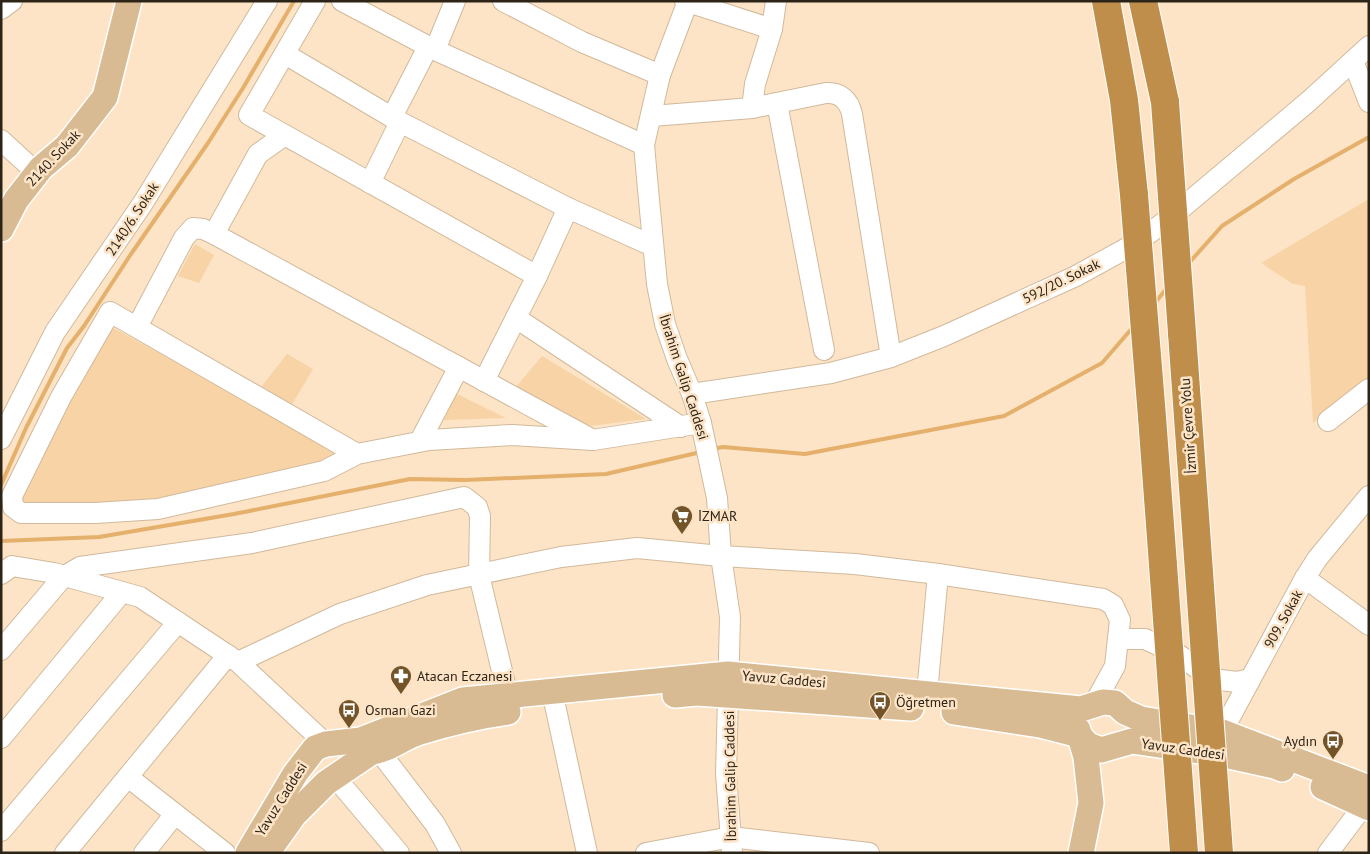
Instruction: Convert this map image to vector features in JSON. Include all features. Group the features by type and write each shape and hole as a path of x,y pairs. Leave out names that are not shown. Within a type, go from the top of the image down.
{"highway":[{"path":"1095,1 1124,100"},
{"path":"1106,1 1124,100 1134,196 1184,853"},
{"name":"İzmir Çevre Yolu","path":"1143,1 1165,102 1219,853"},
{"path":"1162,1 1168,60 1165,102"}],"main road":[{"name":"2140. Sokak","path":"2,225 16,200 37,173 67,146 105,97 129,1"},
{"name":"Yavuz Caddesi","path":"248,853 295,774 317,750 361,740 463,700 728,685 926,693 1081,709 1103,702 1115,703 1124,712 1141,719 1221,742 1275,766 1367,800"},
{"name":"Yavuz Caddesi","path":"267,853 294,815 330,780 372,752 380,751 417,732 475,716 554,705 697,693 728,685 1040,724 1079,735 1088,745 1100,750 1132,741 1221,742"},
{"path":"1091,803 1086,757 1078,726 1081,716 1093,706"},
{"path":"1081,853 1091,803 1115,746 1122,738 1126,729 1124,712"},
{"path":"317,750 306,770 312,778 318,781 330,780"}],"street":[{"path":"1,9 12,1"},
{"path":"316,1 249,115 537,276"},
{"path":"342,1 431,48 644,146"},
{"path":"370,183 396,120 455,1"},
{"path":"503,1 582,42 660,75"},
{"path":"752,108 755,84 772,30 776,1"},
{"path":"687,2 772,30"},
{"name":"İbrahim Galip Caddesi","path":"687,2 660,75 644,146 657,284 665,324 692,394 716,485 721,556 730,617 726,774 731,845"},
{"name":"2140/6. Sokak","path":"1,439 55,332 144,203 262,3"},
{"name":"592/20. Sokak","path":"692,394 831,373 891,357 944,336 1076,276 1136,244 1218,179 1309,101 1369,46"},
{"path":"285,54 396,120 568,208 653,246"},
{"path":"1353,61 1368,101"},
{"path":"652,116 752,108 832,92 845,99 850,106 891,357"},
{"path":"776,103 824,350"},
{"path":"214,234 258,154 286,135"},
{"path":"1,140 37,173"},
{"path":"484,381 537,276 568,208"},
{"path":"137,327 184,238 193,228 204,229 593,440"},
{"path":"357,454 110,312 61,397 12,496 13,507 21,513 95,513 158,509 324,471 357,454 429,440 512,436 593,440 681,427 703,431"},
{"path":"516,318 681,427"},
{"path":"420,442 459,367"},
{"path":"1328,421 1369,389"},
{"name":"909. Sokak","path":"1221,742 1250,678 1305,578 1317,559 1369,496"},
{"path":"1,650 63,577 80,567 252,543 464,497 477,507 480,516 480,575 508,696"},
{"path":"65,853 128,777 233,659 340,614 428,584 480,575 561,557 637,548 721,556 855,564 938,574 1102,599 1113,605 1119,630 1115,666 1124,712"},
{"path":"1,574 12,566 54,573 140,597 233,659 317,750"},
{"path":"926,693 938,574"},
{"path":"1305,578 1367,621"},
{"path":"1,738 122,592"},
{"path":"1,831 178,622"},
{"path":"1119,630 1145,639 1179,656 1212,679 1237,682 1250,678"},
{"path":"1093,706 1115,666"},
{"path":"554,705 586,853"},
{"path":"380,751 435,824 451,853"},
{"path":"128,777 225,853"},
{"path":"330,780 399,853"},
{"path":"1328,853 1367,800"},
{"path":"144,853 175,814"},
{"path":"646,853 731,845 869,853"}],"shaded area":[{"path":"1369,199 1369,380 1313,423 1305,286 1293,284 1261,263"},
{"path":"195,244 214,255 199,283 178,276"},
{"path":"108,325 239,397 340,456 321,468 133,506 23,506 19,499"},
{"path":"287,354 313,369 291,406 262,386"},
{"path":"542,356 646,419 582,427 515,388"},
{"path":"453,392 506,418 444,420"}],"waterway":[{"path":"1,485 26,428 67,348 84,326 208,143 294,1"},
{"path":"1188,264 1222,226 1294,179 1369,137"},
{"path":"1154,304 1167,288"},
{"path":"713,449 723,447 805,454 1004,416 1102,363 1134,326"},
{"path":"1,541 99,537 234,514 410,479 465,480 606,474 701,452"}],"place":[{"name":"İZMAR","path":"682,535"},
{"name":"Atacan Eczanesi","path":"401,695"},
{"name":"Öğretmen","path":"880,721"},
{"name":"Osman Gazi","path":"349,729"},
{"name":"Aydın","path":"1333,760"}]}
